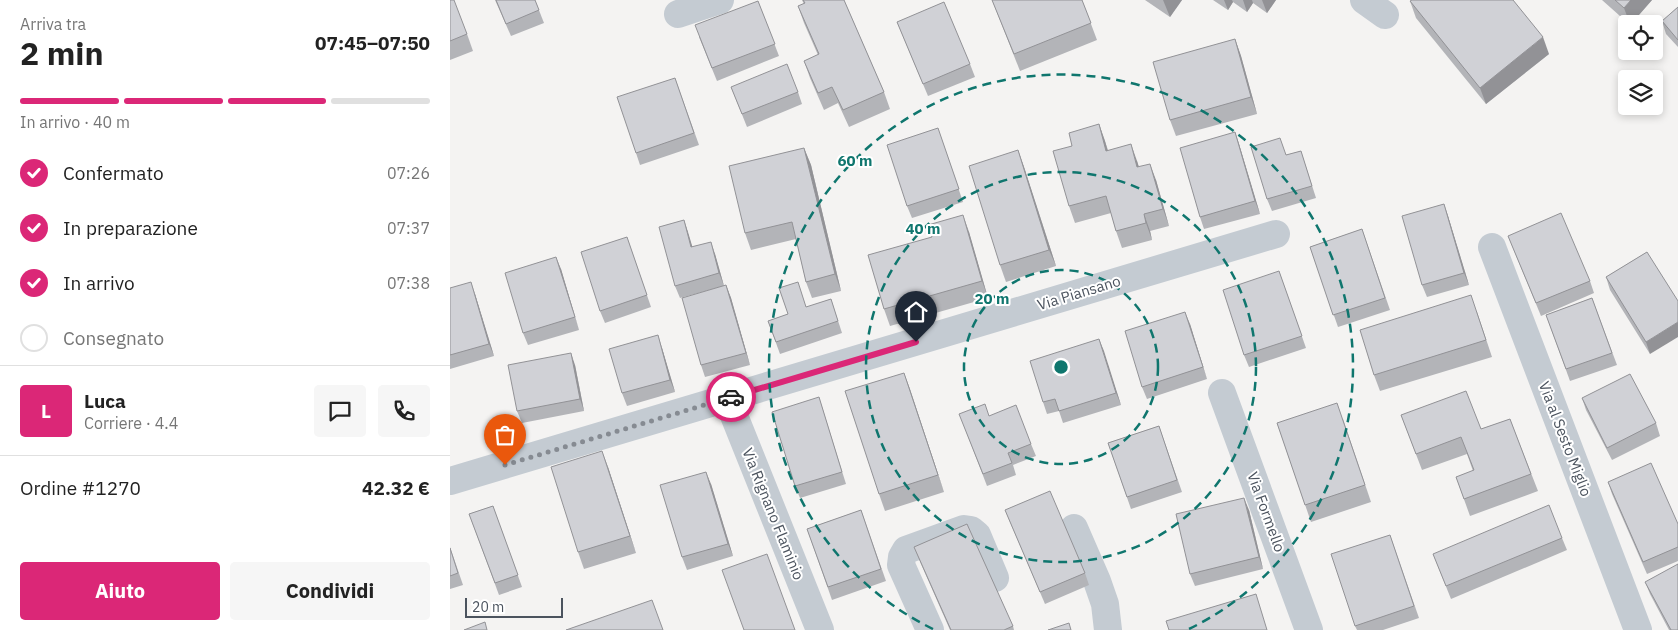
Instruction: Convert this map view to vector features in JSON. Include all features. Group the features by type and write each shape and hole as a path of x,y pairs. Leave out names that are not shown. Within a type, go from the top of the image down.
{"street":[{"path":"678,14 720,0"},
{"name":"Via Piansano","path":"450,481 1276,234"},
{"name":"Via al Sesto Miglio","path":"1492,247 1638,630"},
{"name":"Via Formello","path":"1222,393 1309,630"},
{"name":"Via Rignano Flaminio","path":"727,398 820,630"},
{"path":"1074,528 1098,581 1105,604 1108,630"},
{"path":"930,630 901,565 902,556 906,550 964,530 971,530 977,535 995,578"}],"building":[{"path":"450,0 454,0 467,34 450,41"},
{"path":"496,0 535,0 539,10 506,24"},
{"path":"803,0 844,0 884,92 843,110 832,87 818,93 804,61 819,54 798,6 805,3"},
{"path":"992,0 1082,0 1091,23 1014,54"},
{"path":"1513,0 1543,37 1480,88 1410,1"},
{"path":"1615,0 1631,0 1624,8"},
{"path":"758,1 775,44 712,68 695,25"},
{"path":"944,2 970,64 923,84 897,22"},
{"path":"1678,7 1678,40 1663,22"},
{"path":"1235,39 1251,97 1170,120 1153,62"},
{"path":"787,64 798,92 742,114 731,87"},
{"path":"675,78 694,133 636,153 617,97"},
{"path":"1099,124 1106,151 1131,144 1137,167 1150,164 1163,209 1144,214 1146,223 1116,231 1106,196 1069,206 1053,151 1072,146 1069,133"},
{"path":"938,128 959,189 907,206 887,145"},
{"path":"1235,132 1255,201 1200,217 1180,148"},
{"path":"1280,138 1286,155 1301,151 1312,186 1267,199 1251,147"},
{"path":"804,148 835,274 806,282 792,222 745,233 729,166"},
{"path":"1018,150 1049,250 1000,265 969,166"},
{"path":"1444,204 1464,273 1422,285 1402,216"},
{"path":"1561,213 1590,281 1536,303 1508,236"},
{"path":"963,215 982,281 884,309 868,255 932,237 928,225"},
{"path":"684,220 691,247 711,242 719,273 675,286 659,227"},
{"path":"1362,229 1385,298 1333,315 1310,247"},
{"path":"627,237 647,295 600,311 581,252"},
{"path":"1647,252 1678,301 1678,322 1646,342 1606,277"},
{"path":"556,257 575,317 523,333 505,273"},
{"path":"1279,271 1302,336 1244,355 1223,290"},
{"path":"471,282 489,344 450,355 450,288"},
{"path":"798,282 806,307 831,299 838,321 776,342 768,321 788,314 779,288"},
{"path":"726,285 746,353 701,365 682,298"},
{"path":"1471,295 1486,340 1374,375 1360,330"},
{"path":"1592,298 1612,353 1566,369 1546,315"},
{"path":"1185,312 1203,367 1142,387 1125,331"},
{"path":"658,335 670,380 622,393 609,349"},
{"path":"1099,339 1116,393 1059,411 1055,399 1043,402 1030,361"},
{"path":"571,353 580,399 517,411 508,365"},
{"path":"904,373 938,475 879,494 845,391"},
{"path":"1630,374 1656,423 1607,448 1582,398"},
{"path":"1466,391 1481,429 1510,419 1531,474 1464,499 1456,477 1474,470 1461,437 1416,454 1401,415"},
{"path":"819,397 842,472 795,486 772,412"},
{"path":"1337,403 1365,485 1305,505 1277,423"},
{"path":"985,404 989,416 1016,405 1031,444 1008,453 1012,463 983,474 959,414"},
{"path":"1159,426 1177,480 1127,497 1108,443"},
{"path":"602,451 630,536 578,552 551,467"},
{"path":"1651,463 1678,524 1678,547 1643,562 1608,482"},
{"path":"706,472 728,544 682,557 660,485"},
{"path":"1050,491 1085,573 1040,592 1005,510"},
{"path":"1244,498 1259,557 1190,574 1176,514"},
{"path":"1549,505 1562,538 1446,586 1433,554"},
{"path":"493,506 518,575 495,583 469,514"},
{"path":"861,510 881,569 828,587 807,529"},
{"path":"967,524 1013,626 1004,630 951,630 914,547"},
{"path":"1390,535 1414,606 1355,626 1331,554"},
{"path":"450,548 458,573 450,576"},
{"path":"767,554 795,630 744,630 722,570"},
{"path":"1678,564 1678,630 1671,630 1645,582"},
{"path":"1256,594 1267,630 1169,630 1166,621"},
{"path":"652,600 663,630 566,630"},
{"path":"485,622 487,630 464,630"},
{"path":"1069,623 1071,630 1048,630"}],"way so far":[{"path":"505,465 731,397"}],"route":[{"path":"731,397 916,342"}]}
